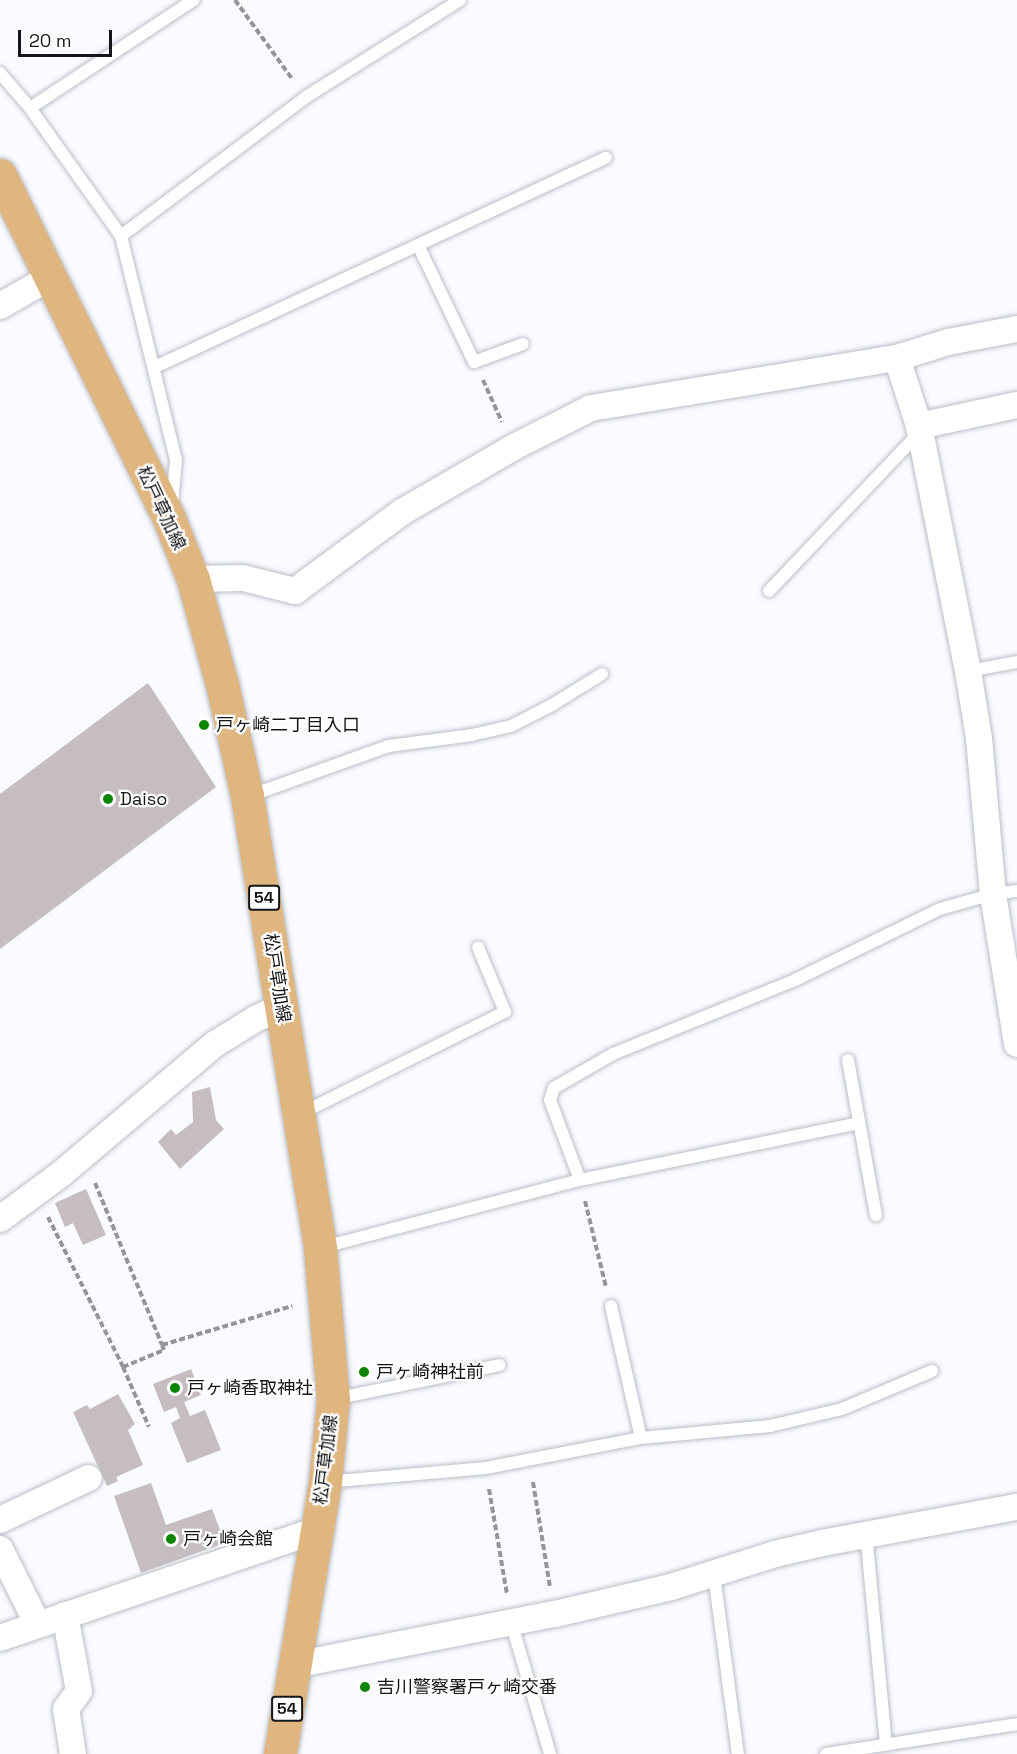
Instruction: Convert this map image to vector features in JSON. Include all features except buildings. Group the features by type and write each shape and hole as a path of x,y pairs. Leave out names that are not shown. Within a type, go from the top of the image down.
{"main road":[{"name":"松戸草加線","path":"0,175 170,521 193,579 222,684 247,796 320,1248 333,1399 325,1482 280,1754"}],"street":[{"path":"0,306 49,278"},
{"path":"193,579 243,578 295,591 372,532 514,447 591,408 897,358 948,342 1017,329"},
{"path":"897,358 920,429 968,671 1005,893 1017,1044"},
{"path":"920,429 1017,405"},
{"path":"0,1219 83,1155 215,1044 257,1018 282,1007"},
{"path":"0,1520 89,1478"},
{"path":"294,1665 555,1614 714,1575 775,1554 866,1533 1017,1507"},
{"path":"0,1638 37,1623 316,1530"},
{"path":"0,1550 37,1623"},
{"path":"65,1615 79,1690 66,1708 73,1754"}],"lane":[{"path":"30,108 194,0"},
{"path":"122,236 306,97 460,0"},
{"path":"0,73 30,108 122,236 176,460 170,521"},
{"path":"155,367 606,158"},
{"path":"418,245 474,362 523,344"},
{"path":"769,591 920,429"},
{"path":"968,671 1017,662"},
{"path":"247,796 388,746 472,735 511,726 552,705 602,674"},
{"path":"580,1180 550,1100 554,1088 614,1054 795,980 940,909 1005,893"},
{"path":"299,1115 505,1012 478,947"},
{"path":"848,1060 876,1216"},
{"path":"320,1248 580,1180 859,1123"},
{"path":"611,1306 641,1438"},
{"path":"333,1399 500,1365"},
{"path":"325,1482 486,1468 641,1438 770,1426 842,1409 932,1371"},
{"path":"866,1533 886,1744"},
{"path":"714,1575 738,1754"},
{"path":"511,1622 550,1754"},
{"path":"826,1754 1017,1724"}],"path":[{"path":"235,0 306,97"},
{"path":"474,362 514,447"},
{"path":"83,1155 164,1350 123,1367"},
{"path":"580,1180 611,1306"},
{"path":"36,1192 123,1367 148,1427"},
{"path":"162,1345 324,1297"},
{"path":"529,1459 555,1614"},
{"path":"486,1468 511,1622"}],"place":[{"name":"戸ヶ崎二丁目入口","path":"204,725"},
{"name":"Daiso","path":"108,799"},
{"name":"戸ヶ崎神社前","path":"364,1372"},
{"name":"戸ヶ崎香取神社","path":"175,1388"},
{"name":"戸ヶ崎会館","path":"171,1539"},
{"name":"吉川警察署戸ヶ崎交番","path":"365,1687"}]}
